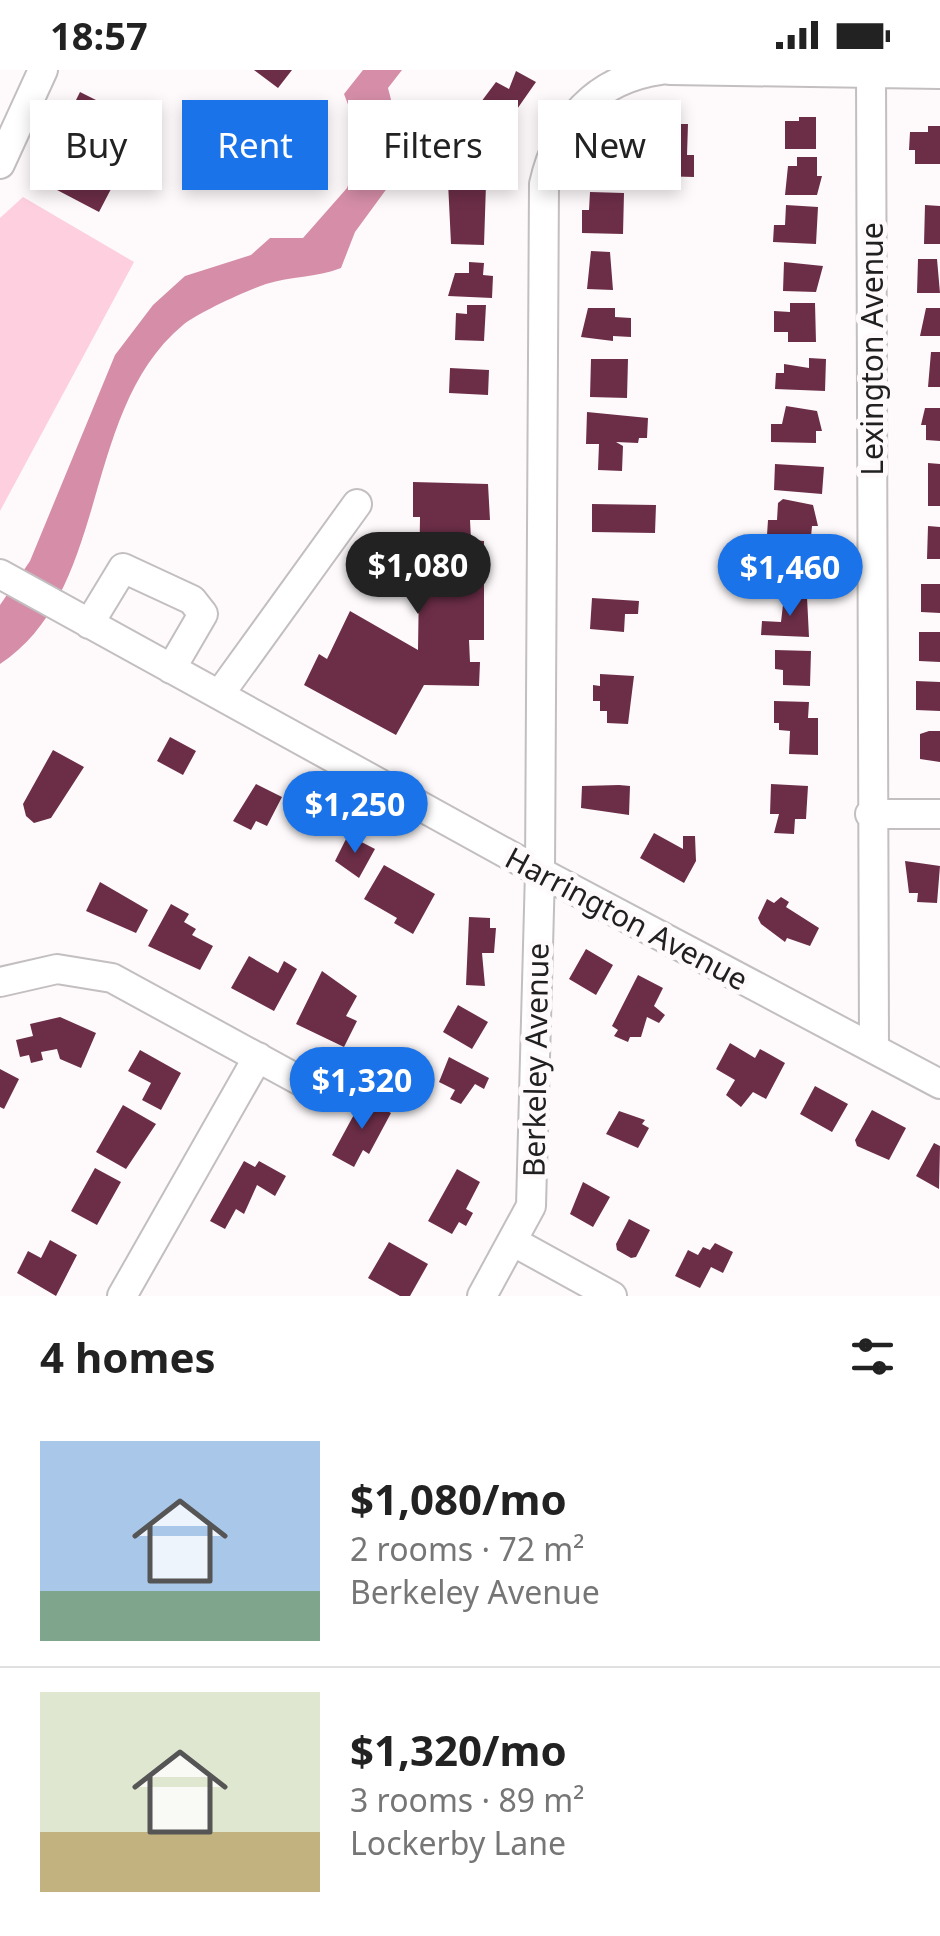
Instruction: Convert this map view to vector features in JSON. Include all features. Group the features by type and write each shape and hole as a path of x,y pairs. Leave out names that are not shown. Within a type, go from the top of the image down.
{"street":[{"path":"0,164 43,70"},
{"name":"Berkeley Avenue","path":"482,1296 532,1206 540,872 544,211 550,155 577,111 621,80 661,70"},
{"path":"670,70 940,74"},
{"name":"Lexington Avenue","path":"871,72 870,814 874,1048"},
{"path":"218,695 358,504"},
{"path":"89,624 124,568 192,600 204,614 171,669"},
{"name":"Harrington Avenue","path":"4,576 540,872 940,1084"},
{"path":"870,814 940,814"},
{"path":"0,982 57,968 99,974 308,1086"},
{"path":"122,1296 258,1057"},
{"path":"512,1241 612,1296"}],"shaded area":[{"path":"363,70 402,70 388,88 391,100 348,100 348,105 344,94"},
{"path":"347,188 386,190 355,232 341,268 266,284 223,302 183,325 150,361 109,450 80,547 61,592 36,632 0,664 0,605 30,561 115,355 153,305 185,276 251,255 270,238 303,238"},
{"path":"23,197 134,262 0,511 0,218"}],"building":[{"path":"254,70 292,70 278,88"},
{"path":"516,71 536,82 518,108 518,100 482,100 496,82 509,89"},
{"path":"80,92 96,100 76,100"},
{"path":"799,117 816,117 816,149 785,149 785,121 799,121"},
{"path":"681,124 688,124 687,155 694,155 694,177 681,177"},
{"path":"928,126 940,126 940,164 915,164 915,150 909,150 910,132 928,132"},
{"path":"797,157 817,157 817,176 822,176 817,195 785,195 788,166 797,166"},
{"path":"57,190 110,190 99,212"},
{"path":"448,190 486,190 484,245 451,244"},
{"path":"590,192 624,193 623,234 582,233 582,210 589,210"},
{"path":"786,205 818,207 816,244 773,242 774,225 785,225"},
{"path":"925,205 940,206 940,244 924,244"},
{"path":"591,251 610,252 613,290 587,289"},
{"path":"918,259 937,259 940,293 917,293"},
{"path":"469,262 484,263 483,275 493,276 492,298 448,296 455,273 469,273"},
{"path":"784,262 823,266 816,292 783,291"},
{"path":"790,303 815,303 816,342 788,342 788,332 774,332 774,311 790,312"},
{"path":"467,305 486,305 484,341 455,340 456,313 467,314"},
{"path":"588,308 615,308 615,317 631,318 631,337 613,336 613,341 581,337"},
{"path":"926,308 940,308 940,336 920,336"},
{"path":"931,352 940,352 940,387 928,387"},
{"path":"809,358 826,359 825,391 775,389 776,373 784,373 784,364 809,368"},
{"path":"591,359 628,359 627,398 590,397"},
{"path":"450,368 489,370 488,395 449,393"},
{"path":"786,406 817,411 822,431 816,431 816,443 771,442 771,424 782,424"},
{"path":"925,408 940,408 940,441 926,440 926,425 921,425"},
{"path":"587,412 648,418 647,438 639,438 638,443 616,442 623,446 622,471 598,470 599,444 586,444"},
{"path":"928,463 940,464 940,506 928,506"},
{"path":"775,464 824,467 822,494 774,490"},
{"path":"413,482 488,484 490,520 470,520 471,540 484,541 484,640 469,640 470,662 480,662 479,686 424,685 396,735 304,685 319,654 327,659 350,611 418,650 420,517 413,517"},
{"path":"783,499 813,505 818,526 812,526 811,537 767,535 768,520 777,520 778,503"},
{"path":"592,504 656,505 655,533 592,532"},
{"path":"928,526 940,527 940,559 927,559"},
{"path":"780,550 821,551 821,582 773,581 773,561 780,561"},
{"path":"921,584 940,584 940,613 921,612"},
{"path":"784,596 807,597 809,637 761,635 762,621 781,622"},
{"path":"592,598 639,601 638,614 625,614 624,632 590,629"},
{"path":"919,632 940,632 940,662 919,661"},
{"path":"775,650 811,651 810,686 783,685 783,670 775,669"},
{"path":"600,674 634,676 628,724 607,723 607,711 600,711 600,701 593,701 593,685 600,686"},
{"path":"916,681 940,682 940,711 916,710"},
{"path":"774,701 809,702 808,718 818,718 818,755 789,754 790,731 779,730 779,723 774,723"},
{"path":"940,731 940,762 920,759 920,734"},
{"path":"170,737 196,751 183,775 157,761"},
{"path":"53,750 84,767 51,818 34,823 26,816 23,804"},
{"path":"256,784 282,797 267,826 256,821 251,830 233,821"},
{"path":"771,784 808,786 806,819 795,819 794,834 774,833 779,814 770,814"},
{"path":"582,786 630,786 629,815 581,808"},
{"path":"654,833 683,849 683,836 695,836 696,861 684,883 640,858"},
{"path":"348,835 375,849 359,878 335,861"},
{"path":"905,861 940,866 937,903 917,902 918,893 909,893"},
{"path":"384,865 435,894 413,934 394,923 397,918 364,899"},
{"path":"100,882 148,910 136,933 86,911"},
{"path":"781,897 789,902 786,907 819,928 810,946 787,938 785,942 761,924 758,918 767,899 774,903"},
{"path":"171,904 189,914 184,922 196,929 192,935 213,946 200,970 148,946"},
{"path":"469,917 490,918 490,928 496,928 494,953 482,953 485,986 466,985"},
{"path":"586,949 613,965 596,995 569,979"},
{"path":"249,956 278,973 284,961 297,969 274,1011 231,988"},
{"path":"322,971 357,996 346,1016 357,1021 344,1047 296,1024"},
{"path":"638,975 663,988 654,1006 665,1015 659,1023 647,1017 641,1037 630,1037 628,1042 614,1036 618,1030 612,1026"},
{"path":"458,1005 488,1022 472,1049 443,1032"},
{"path":"60,1017 96,1033 81,1068 60,1059 57,1049 41,1052 43,1060 31,1063 29,1055 20,1057 16,1040 33,1036 30,1024"},
{"path":"730,1043 755,1058 760,1049 785,1063 766,1099 753,1092 741,1107 726,1095 735,1080 716,1069"},
{"path":"140,1050 181,1073 161,1110 142,1100 151,1083 128,1071"},
{"path":"449,1057 489,1078 484,1089 475,1084 461,1104 450,1099 455,1090 439,1082"},
{"path":"0,1069 19,1079 4,1109 0,1107"},
{"path":"815,1086 848,1104 832,1132 800,1114"},
{"path":"363,1098 391,1113 369,1154 363,1150 354,1167 332,1155"},
{"path":"123,1105 156,1124 126,1169 96,1152"},
{"path":"872,1110 906,1128 889,1160 857,1146 855,1140"},
{"path":"619,1111 645,1120 642,1124 649,1128 638,1148 606,1134"},
{"path":"934,1143 940,1146 939,1189 916,1176"},
{"path":"244,1161 255,1167 259,1161 286,1176 275,1196 257,1185 244,1214 236,1209 225,1229 210,1221"},
{"path":"95,1168 121,1182 97,1225 71,1211"},
{"path":"457,1169 480,1182 466,1209 473,1213 466,1226 459,1222 452,1234 428,1221"},
{"path":"583,1182 610,1197 593,1227 570,1214"},
{"path":"629,1219 650,1230 636,1257 631,1258 617,1250 616,1244"},
{"path":"50,1240 77,1255 56,1296 17,1273 28,1251 41,1258"},
{"path":"389,1242 428,1264 410,1296 400,1296 368,1278"},
{"path":"715,1243 733,1252 723,1273 711,1267 700,1288 675,1276 688,1250 698,1255 703,1247 710,1250"}]}
